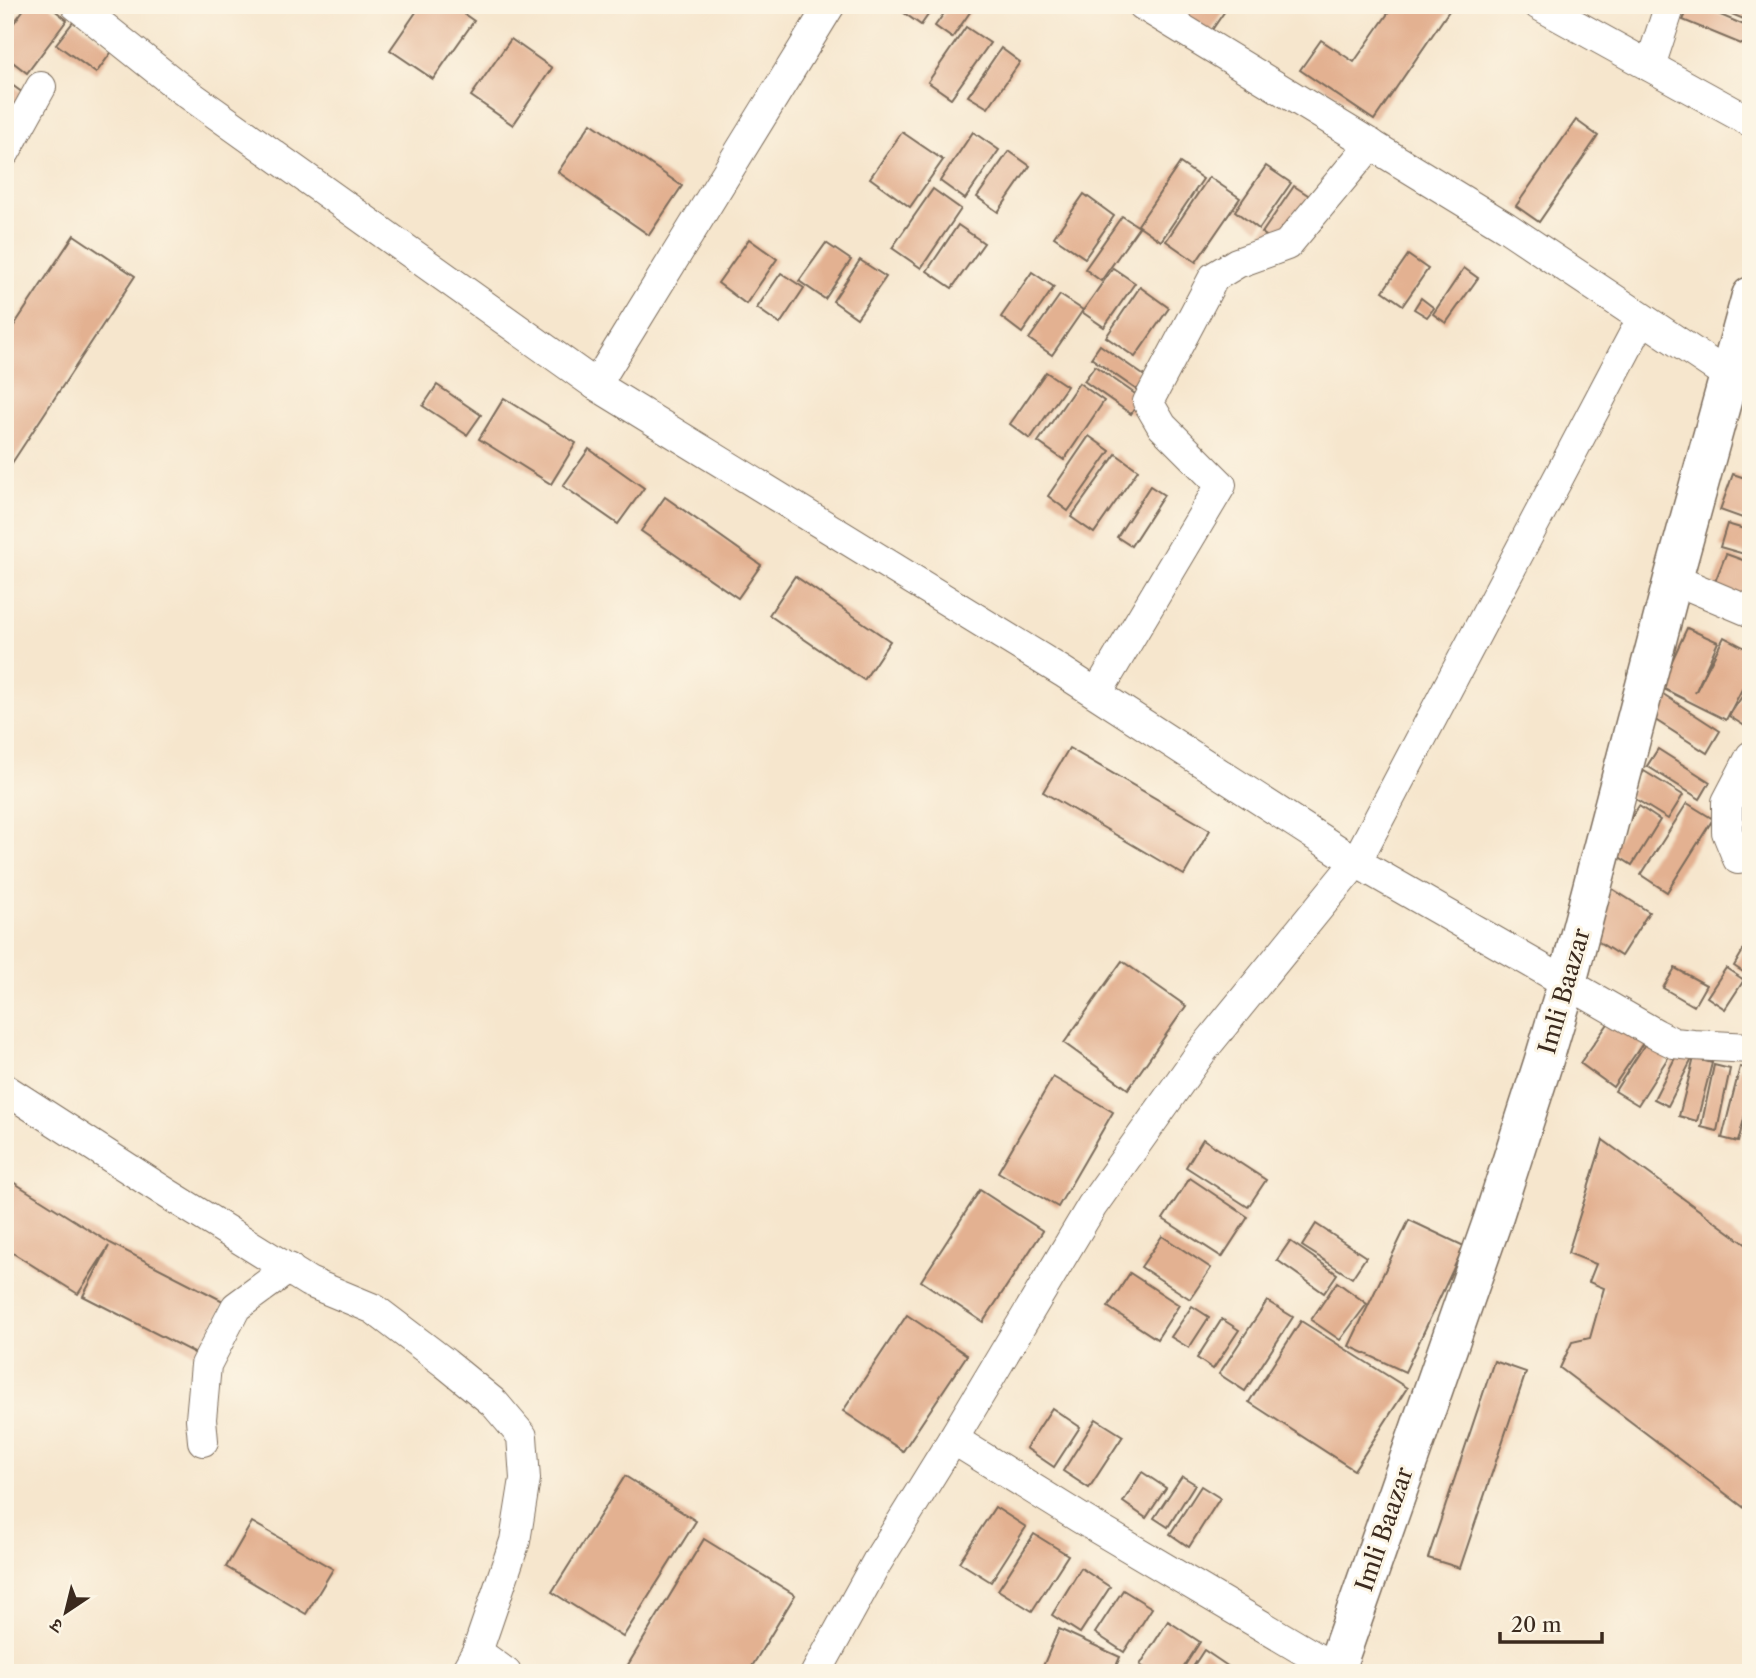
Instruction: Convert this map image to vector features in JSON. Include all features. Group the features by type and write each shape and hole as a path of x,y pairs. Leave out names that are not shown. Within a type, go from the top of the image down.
{"main road":[{"name":"Imli Baazar","path":"1335,1671 1492,1222 1567,983 1673,579 1738,360 1751,296"}],"street":[{"path":"76,5 180,88 596,385 1097,693 1356,862 1674,1043 1751,1048"},
{"path":"596,385 830,5"},
{"path":"1143,5 1506,227 1642,319 1738,360"},
{"path":"1539,5 1751,122"},
{"path":"1650,66 1670,5"},
{"path":"5,152 41,88"},
{"path":"1097,693 1221,485 1162,426 1149,402 1214,277 1237,263 1287,245 1371,144"},
{"path":"816,1673 877,1562 1092,1206 1202,1051 1356,862 1642,319"},
{"path":"1673,579 1751,612"},
{"path":"1738,859 1727,832 1727,802 1751,756"},
{"path":"5,1089 309,1282 374,1309 494,1403 522,1436 525,1479 515,1541 471,1662 506,1673"},
{"path":"203,1441 201,1419 206,1365 236,1307 289,1268"},
{"path":"953,1439 1335,1671"}],"building":[{"path":"27,5 48,5 67,20 27,73 5,56 5,35"},
{"path":"421,5 451,5 474,21 433,79 390,50"},
{"path":"893,5 935,5 921,25"},
{"path":"950,5 975,5 952,38 935,26"},
{"path":"1161,5 1229,5 1207,37"},
{"path":"1394,5 1453,5 1374,120 1300,70 1321,40 1354,62"},
{"path":"1690,5 1697,5 1751,28 1751,48 1683,20"},
{"path":"1718,5 1751,6 1751,22 1717,8"},
{"path":"74,21 113,50 96,73 56,44"},
{"path":"966,27 990,43 951,98 928,82"},
{"path":"511,39 552,68 513,125 471,96"},
{"path":"1001,48 1020,62 988,108 968,96"},
{"path":"5,80 23,93 5,116"},
{"path":"1576,120 1598,136 1539,222 1516,206"},
{"path":"591,123 682,186 649,235 558,172"},
{"path":"902,132 943,160 910,207 870,178"},
{"path":"973,132 999,150 965,199 940,181"},
{"path":"1009,151 1030,166 998,212 977,197"},
{"path":"1180,163 1203,179 1161,241 1138,225"},
{"path":"1266,166 1291,183 1259,229 1235,211"},
{"path":"1209,177 1240,198 1196,262 1166,241"},
{"path":"1294,186 1311,197 1278,244 1262,233"},
{"path":"933,189 961,209 921,268 892,248"},
{"path":"1084,194 1114,216 1085,258 1054,237"},
{"path":"1122,216 1139,227 1101,281 1085,269"},
{"path":"958,225 984,243 952,288 927,271"},
{"path":"74,235 135,276 10,466 5,463 5,339"},
{"path":"749,239 777,259 746,304 718,283"},
{"path":"826,243 851,260 825,299 799,281"},
{"path":"1408,255 1428,269 1403,305 1383,291"},
{"path":"860,260 886,277 857,318 833,301"},
{"path":"1113,268 1135,283 1104,327 1082,312"},
{"path":"1464,268 1478,278 1446,323 1433,314"},
{"path":"1032,272 1054,287 1022,333 1001,317"},
{"path":"781,273 804,288 780,324 757,308"},
{"path":"1140,287 1169,308 1135,357 1106,337"},
{"path":"1060,295 1083,310 1052,355 1029,339"},
{"path":"1421,298 1434,308 1427,317 1414,309"},
{"path":"1100,345 1146,377 1137,390 1091,358"},
{"path":"1095,366 1141,398 1131,414 1084,381"},
{"path":"1046,372 1067,386 1030,439 1010,424"},
{"path":"1079,383 1104,401 1064,460 1038,442"},
{"path":"437,385 481,415 467,435 423,406"},
{"path":"1751,385 1751,405 1743,401"},
{"path":"504,398 576,443 551,484 479,439"},
{"path":"1089,436 1110,451 1068,511 1048,496"},
{"path":"589,449 644,488 618,524 563,486"},
{"path":"1116,454 1138,470 1094,533 1071,517"},
{"path":"1733,474 1751,480 1751,521 1720,510"},
{"path":"1150,486 1164,495 1131,546 1117,537"},
{"path":"665,497 761,565 738,598 641,531"},
{"path":"1727,524 1751,531 1751,556 1720,547"},
{"path":"1726,554 1751,563 1751,607 1711,592"},
{"path":"795,576 890,641 864,680 769,615"},
{"path":"1687,628 1718,642 1695,693 1724,637 1751,651 1751,672 1726,720 1660,687"},
{"path":"1751,683 1751,730 1729,716"},
{"path":"1660,692 1720,731 1707,753 1646,714"},
{"path":"1069,748 1210,830 1184,875 1043,792"},
{"path":"1658,749 1710,782 1700,799 1647,766"},
{"path":"1644,771 1683,795 1668,819 1629,795"},
{"path":"1687,803 1713,819 1667,892 1641,875"},
{"path":"1639,806 1660,820 1632,865 1610,851"},
{"path":"1611,888 1649,912 1621,956 1583,932"},
{"path":"1744,949 1751,953 1751,977 1734,966"},
{"path":"1122,961 1186,1006 1128,1089 1064,1043"},
{"path":"1675,968 1706,985 1694,1006 1663,988"},
{"path":"1726,968 1744,980 1725,1009 1707,997"},
{"path":"1615,1014 1647,1037 1613,1087 1580,1063"},
{"path":"1649,1038 1671,1053 1638,1105 1615,1091"},
{"path":"1678,1052 1692,1059 1668,1106 1654,1099"},
{"path":"1694,1058 1712,1063 1697,1121 1679,1116"},
{"path":"1714,1065 1730,1069 1717,1131 1701,1127"},
{"path":"1740,1067 1751,1069 1751,1092 1738,1142 1722,1138"},
{"path":"1053,1077 1113,1112 1058,1207 998,1172"},
{"path":"1203,1139 1266,1180 1248,1207 1186,1167"},
{"path":"1603,1140 1751,1248 1751,1513 1560,1368 1572,1342 1590,1338 1604,1288 1589,1282 1596,1264 1568,1253"},
{"path":"5,1177 110,1243 225,1302 198,1355 83,1296 109,1246 78,1294 5,1248"},
{"path":"1190,1178 1248,1217 1222,1257 1163,1219"},
{"path":"980,1190 1043,1231 983,1322 921,1281"},
{"path":"1409,1220 1464,1246 1405,1372 1349,1346"},
{"path":"1316,1224 1366,1257 1352,1278 1302,1246"},
{"path":"1162,1236 1211,1268 1190,1299 1141,1267"},
{"path":"1290,1241 1337,1274 1324,1293 1277,1260"},
{"path":"1130,1273 1179,1305 1157,1339 1108,1307"},
{"path":"1337,1282 1367,1304 1340,1340 1311,1320"},
{"path":"1267,1301 1293,1317 1245,1391 1219,1374"},
{"path":"1192,1306 1209,1317 1189,1348 1171,1337"},
{"path":"907,1315 967,1355 903,1451 843,1411"},
{"path":"1222,1319 1239,1330 1213,1369 1197,1358"},
{"path":"1301,1321 1407,1388 1354,1470 1249,1402"},
{"path":"1494,1361 1526,1372 1460,1568 1428,1558"},
{"path":"1052,1408 1080,1427 1054,1467 1026,1448"},
{"path":"1096,1419 1123,1436 1089,1488 1063,1471"},
{"path":"1142,1472 1166,1488 1146,1518 1123,1502"},
{"path":"625,1476 696,1521 623,1637 552,1592"},
{"path":"1182,1476 1195,1484 1168,1527 1154,1518"},
{"path":"1201,1486 1220,1498 1189,1547 1170,1534"},
{"path":"995,1507 1026,1527 991,1582 959,1562"},
{"path":"252,1522 333,1569 306,1614 226,1567"},
{"path":"1034,1534 1068,1555 1032,1611 998,1590"},
{"path":"704,1539 795,1595 748,1673 623,1673"},
{"path":"1081,1568 1110,1587 1080,1633 1052,1615"},
{"path":"1123,1590 1152,1608 1124,1652 1095,1633"},
{"path":"1168,1621 1200,1642 1180,1673 1153,1673 1140,1665"},
{"path":"1059,1629 1120,1657 1113,1673 1040,1673"},
{"path":"1204,1650 1235,1671 1234,1673 1189,1673"}]}
